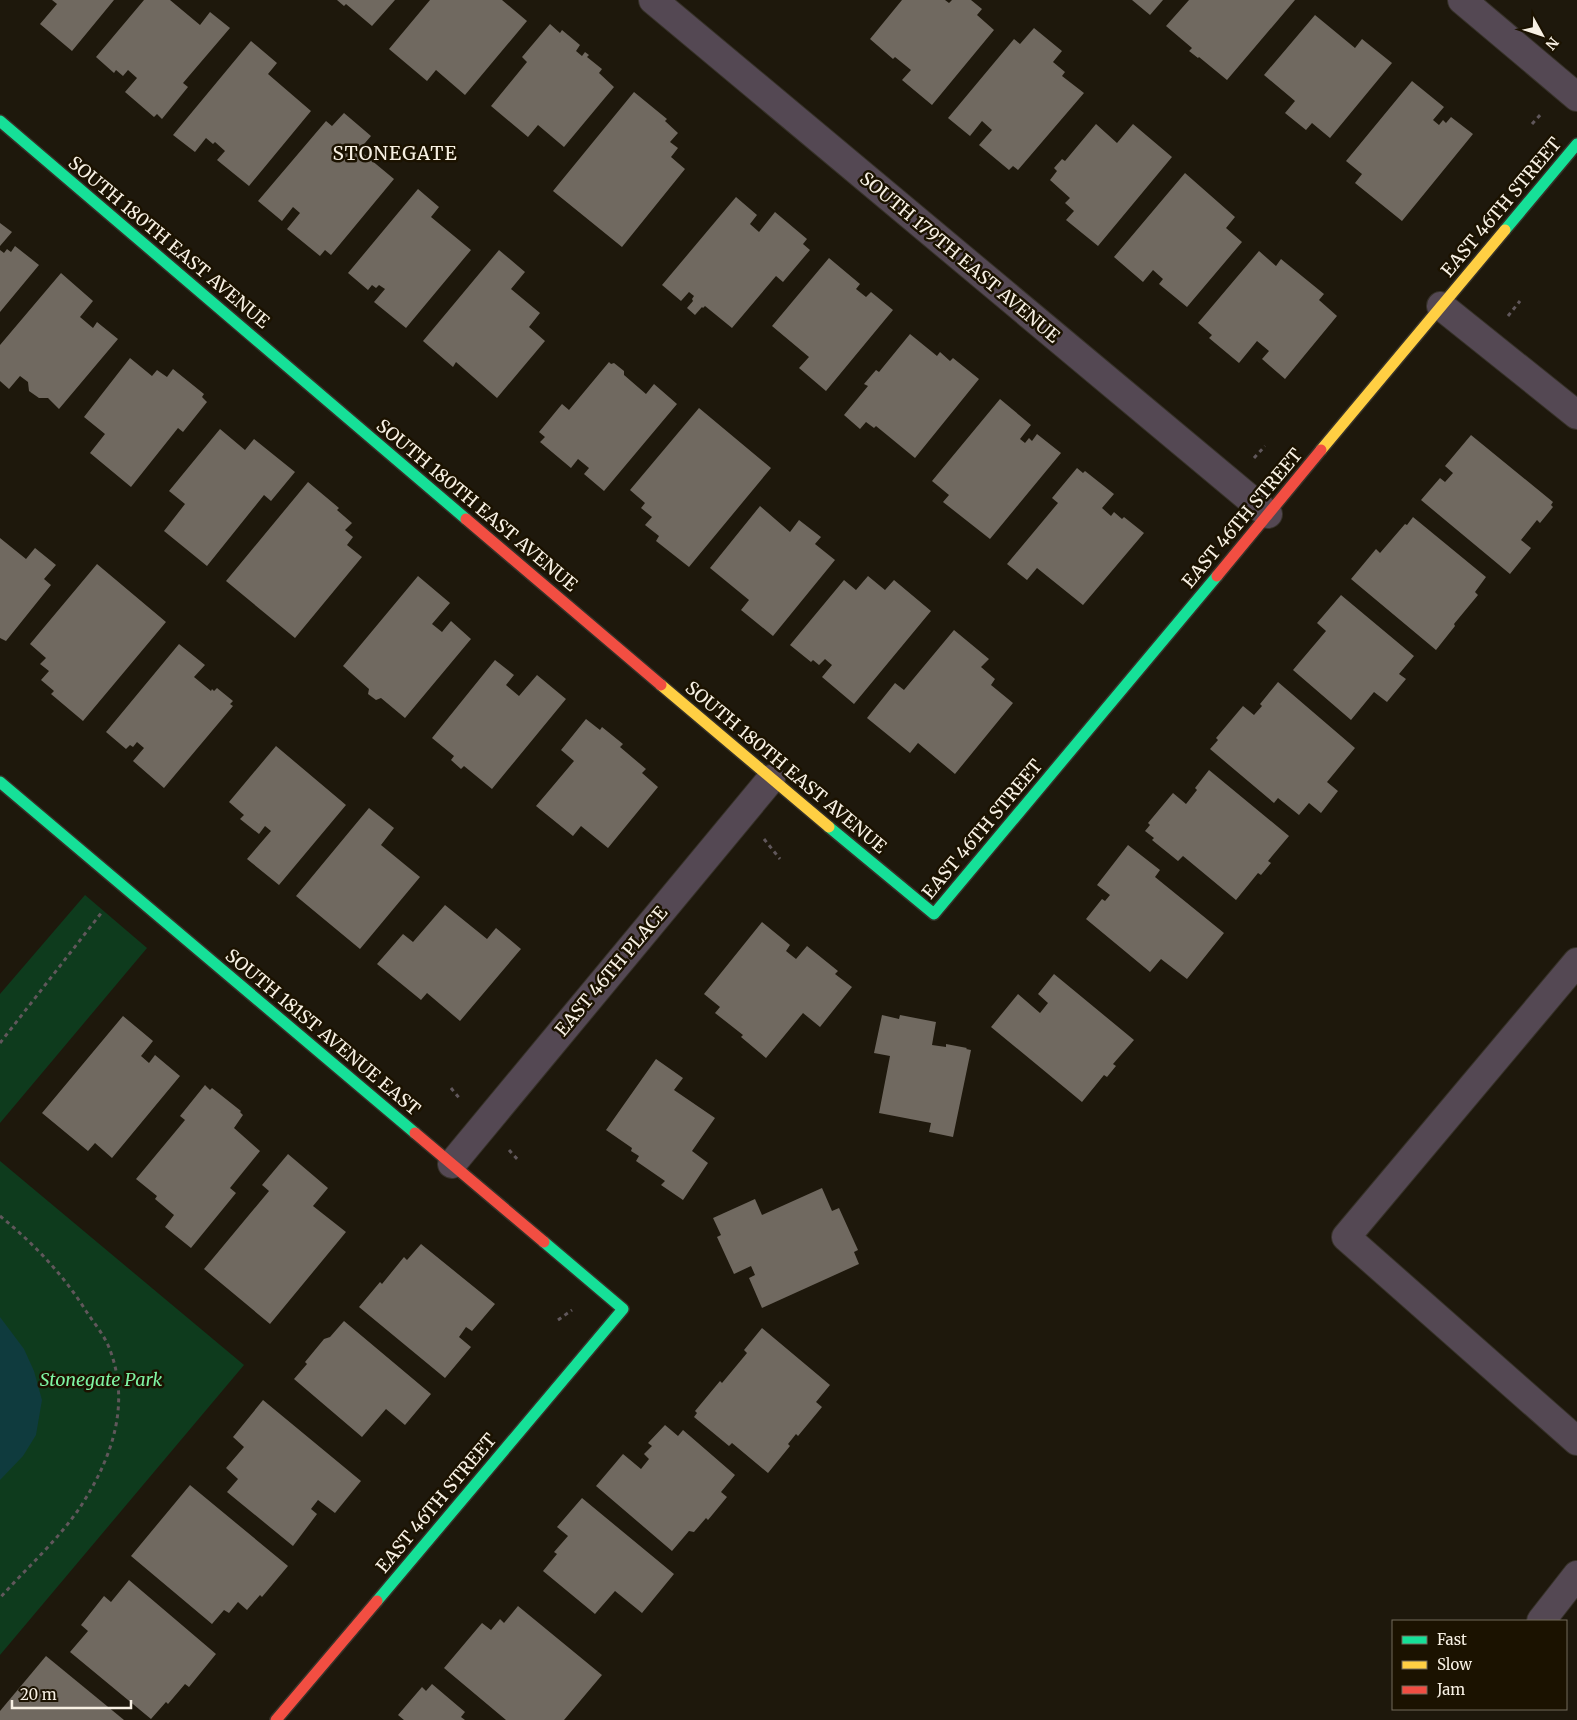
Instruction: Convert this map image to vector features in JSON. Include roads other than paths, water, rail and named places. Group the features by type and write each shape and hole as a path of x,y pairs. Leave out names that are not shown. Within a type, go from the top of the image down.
{"street":[{"name":"SOUTH 179TH EAST AVENUE","path":"653,0 1268,514"},
{"path":"1462,0 1577,97"},
{"name":"SOUTH 180TH EAST AVENUE","path":"0,121 771,779 934,914"},
{"name":"EAST 46TH STREET","path":"934,914 1577,144"},
{"path":"1441,306 1577,415"},
{"name":"EAST 46TH PLACE","path":"452,1164 771,779"},
{"name":"SOUTH 181ST AVENUE EAST","path":"0,782 623,1309"},
{"path":"1577,962 1346,1237 1577,1441"},
{"name":"EAST 46TH STREET","path":"276,1720 623,1309"},
{"path":"1542,1620 1577,1575"}],"water":[{"path":"0,1317 24,1349 34,1371 42,1400 36,1435 23,1456 0,1480"}],"district":[{"name":"STONEGATE","path":"395,153"}],"park label":[{"name":"Stonegate Park","path":"101,1379"}]}
